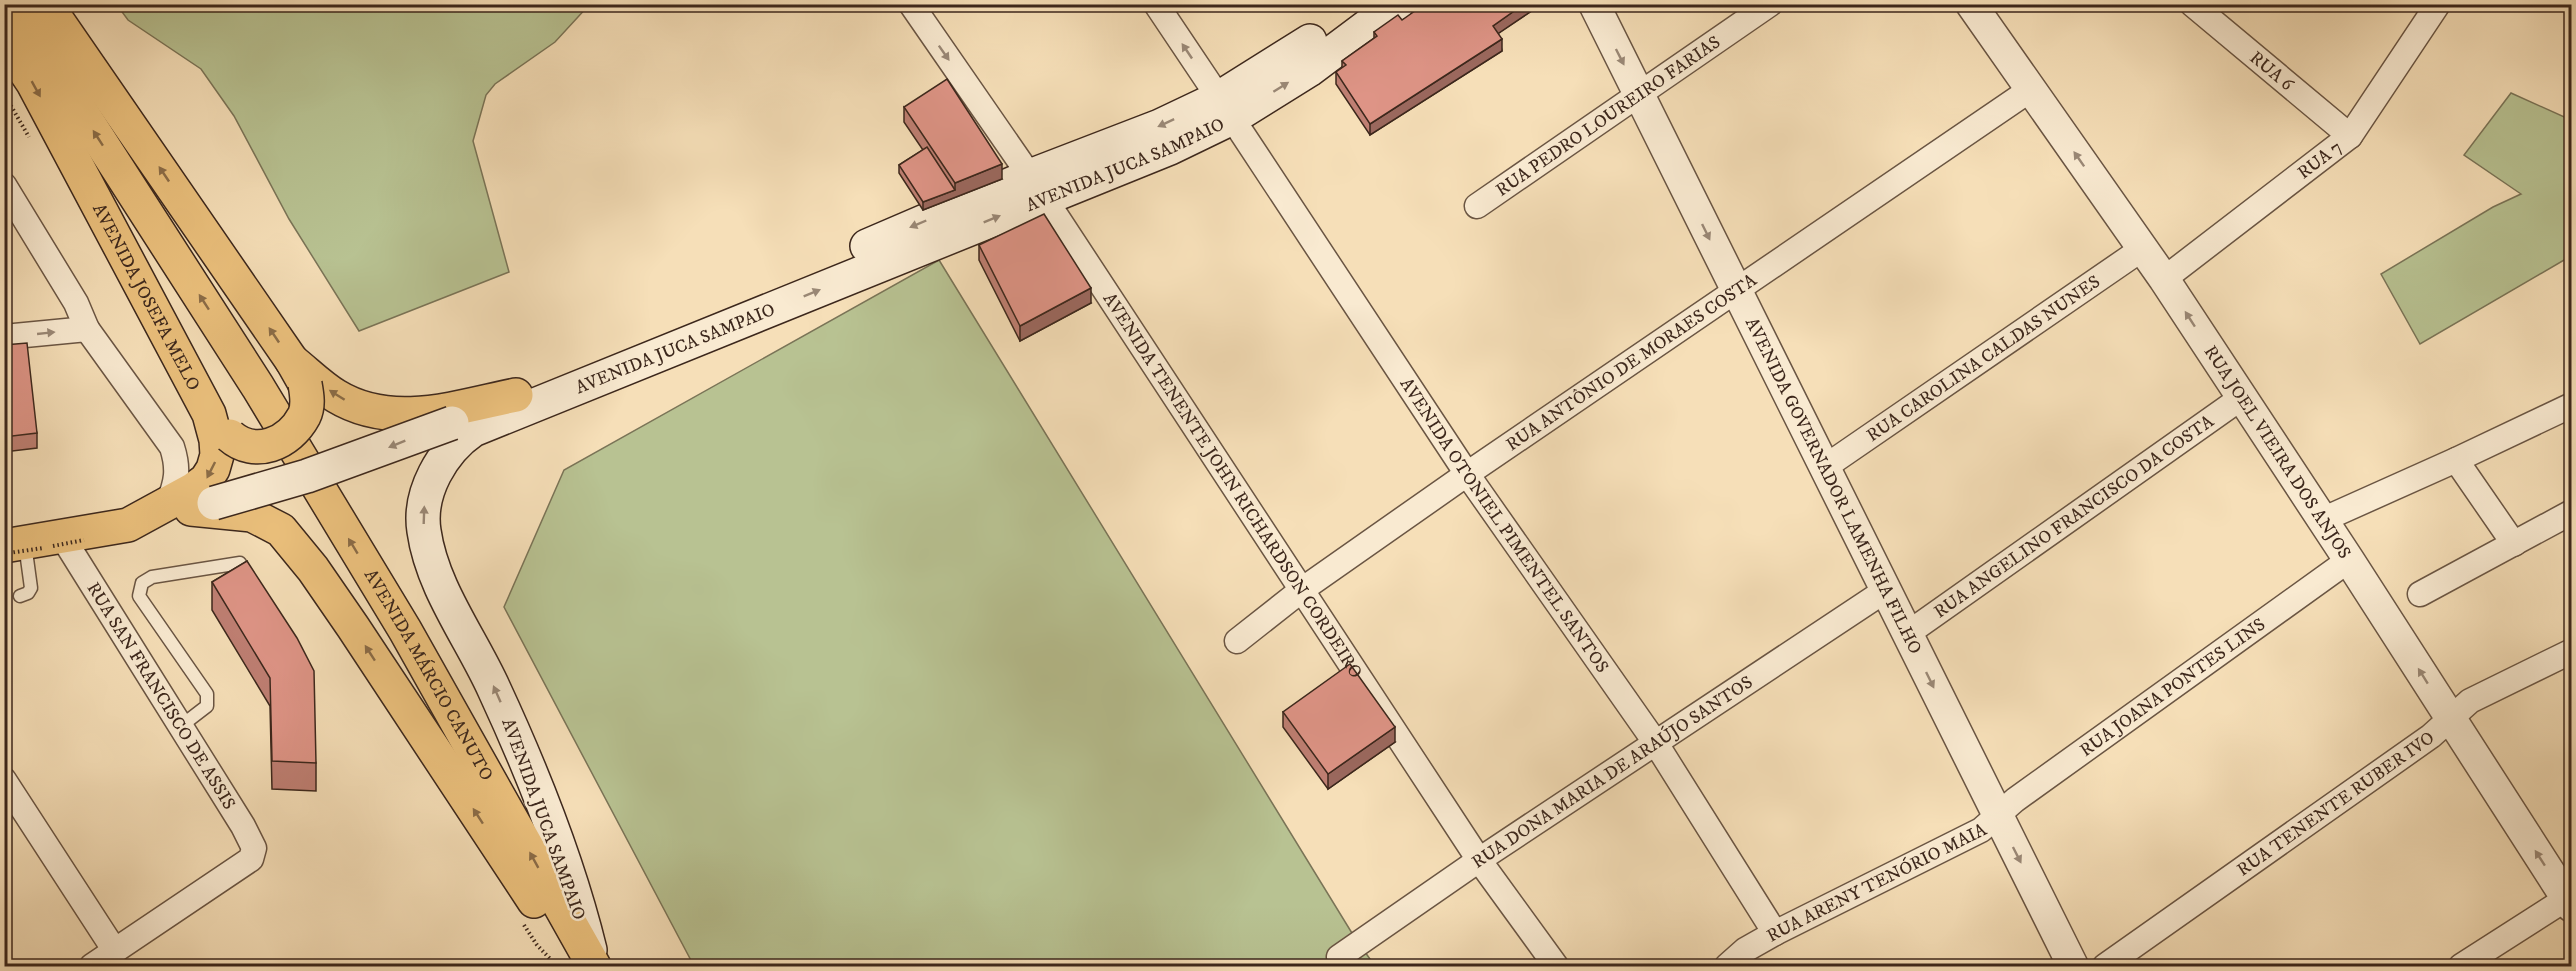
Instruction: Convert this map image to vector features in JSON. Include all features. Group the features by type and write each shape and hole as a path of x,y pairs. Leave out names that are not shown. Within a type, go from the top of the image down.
{"main road":[{"name":"AVENIDA JOSEFA MELO","path":"12,4 258,387"},
{"path":"46,4 299,373 308,400 304,415 287,434 266,447 257,448 246,446 219,425"},
{"name":"AVENIDA JUCA SAMPAIO","path":"191,505 308,476 452,423 516,395 1037,187 1170,148 1226,108 1294,52 1359,4"},
{"name":"AVENIDA JUCA SAMPAIO","path":"1226,108 1309,70 1397,4"},
{"name":"AVENIDA JOSEFA MELO","path":"4,40 33,83 219,425 216,441 217,455 213,469 206,480 194,489 191,505 128,525 40,545"},
{"name":"AVENIDA JUCA SAMPAIO","path":"594,966 578,902 528,763 430,558 423,530 424,506 436,471 457,441 473,430 1037,187"},
{"path":"299,373 354,405 378,413 407,415 516,395"},
{"name":"AVENIDA MÁRCIO CANUTO","path":"258,387 405,630 594,966"},
{"path":"191,505 252,515 281,530 320,578 542,912 584,966"}],"street":[{"name":"AVENIDA TENENTE JOHN RICHARDSON CORDEIRO","path":"911,4 1037,187 1479,860 1557,966"},
{"name":"AVENIDA OTONIEL PIMENTEL SANTOS","path":"1155,4 1467,474 1655,742 1775,933"},
{"name":"AVENIDA GOVERNADOR LAMENHA FILHO","path":"1594,4 2073,966"},
{"name":"RUA PEDRO LOUREIRO FARIAS","path":"1477,206 1770,4"},
{"name":"RUA JOEL VIEIRA DOS ANJOS","path":"1971,4 2164,279 2569,900"},
{"name":"RUA 6","path":"2192,4 2350,136"},
{"name":"RUA 7","path":"2164,279 2350,136 2438,4"},
{"name":"RUA ANTÔNIO DE MORAES COSTA","path":"1237,641 1303,589 1467,474 1734,289 2030,90"},
{"path":"4,185 16,222 76,303 87,328 172,447 178,465 176,483 191,505"},
{"name":"RUA CAROLINA CALDAS NUNES","path":"1825,467 2142,249"},
{"path":"4,337 87,328"},
{"name":"RUA ANGELINO FRANCISCO DA COSTA","path":"1907,634 2241,398"},
{"path":"2322,520 2571,405"},
{"path":"2456,460 2514,544"},
{"path":"2420,594 2571,512"},
{"name":"RUA SAN FRANCISCO DE ASSIS","path":"40,545 181,726 243,826 254,848 253,855 243,864 115,951"},
{"name":"RUA JOANA PONTES LINS","path":"1997,816 2024,793 2349,560"},
{"name":"RUA DONA MARIA DE ARAÚJO SANTOS","path":"1339,957 1479,860 1886,590"},
{"name":"RUA TENENTE RUBER IVO","path":"2105,966 2431,736 2470,700 2571,651"},
{"path":"4,780 115,951 92,966"},
{"name":"RUA ARENY TENÓRIO MAIA","path":"1727,966 1745,950 1775,933 1981,830 1997,816"},
{"path":"2461,966 2569,900"}],"lane":[{"path":"20,596 28,593 31,588 40,545"},
{"path":"181,726 207,706 207,694 139,596 142,583 152,577 240,563"}],"path":[{"path":"4,94 33,143"}],"green space":[{"path":"117,5 589,5 555,42 495,84 486,95 473,141 509,272 359,331 289,219 234,116 201,69 128,20"},
{"path":"2511,93 2571,120 2571,256 2420,344 2381,274 2493,207 2521,194 2464,155"},
{"path":"939,260 1355,938 1375,966 694,966 504,607 564,470"}],"building":[{"path":"1434,4 1524,4 1493,26 1502,39 1370,124 1336,72 1346,65 1342,61 1377,36 1374,32 1398,15 1402,20 1422,6 1425,10"},
{"path":"947,79 1002,164 955,183 904,107"},
{"path":"927,147 955,190 923,202 899,165"},
{"path":"1044,214 1091,288 1020,326 979,245"},
{"path":"27,343 37,433 4,437 4,345"},
{"path":"247,561 297,638 314,671 316,763 272,761 270,678 212,582"},
{"path":"1350,664 1395,727 1328,774 1283,712"}]}
